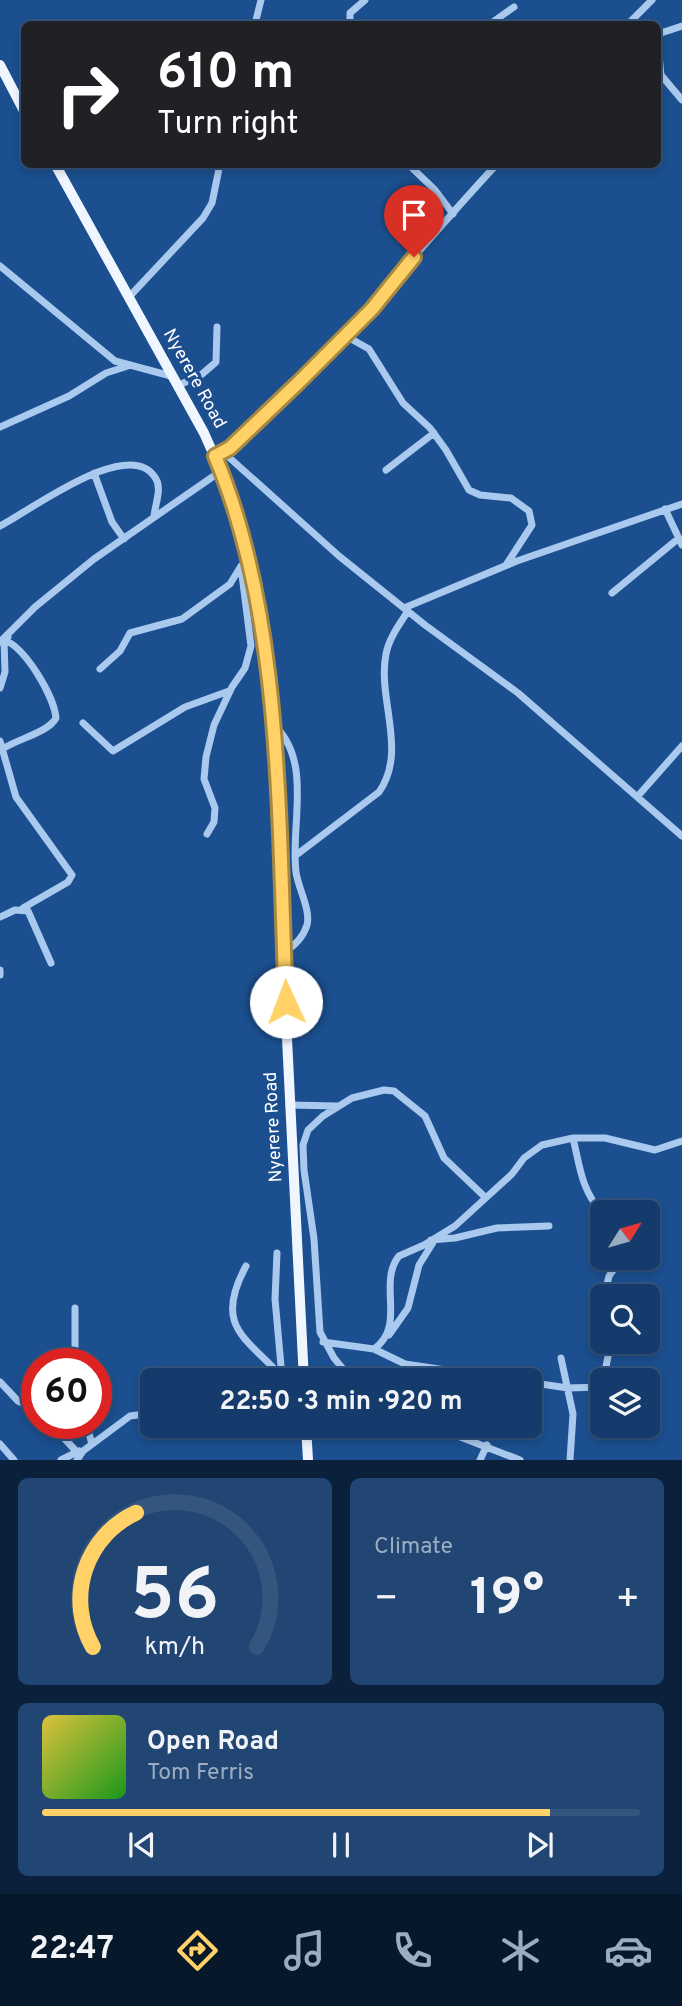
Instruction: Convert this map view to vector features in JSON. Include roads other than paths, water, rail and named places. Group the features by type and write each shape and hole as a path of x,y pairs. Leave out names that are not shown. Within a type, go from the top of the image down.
{"main road":[{"path":"0,65 21,105"},
{"name":"Nyerere Road","path":"57,168 174,381 219,454 221,471 249,554 262,625 272,723 303,1368"},
{"path":"307,1438 308,1460"}],"street":[{"path":"256,21 261,0"},
{"path":"350,21 350,13 365,0"},
{"path":"635,21 652,0"},
{"path":"494,21 514,7"},
{"path":"661,33 682,26"},
{"path":"661,75 682,100"},
{"path":"129,297 203,218 212,203 219,168"},
{"path":"412,168 435,190 453,214"},
{"path":"493,168 400,270 372,309 219,454 406,610 518,694 682,836"},
{"path":"0,266 106,354 130,366 174,381 201,375 216,362 217,327"},
{"path":"344,335 366,346 403,403 434,433 470,490 480,495 511,498 529,511 532,525 506,565"},
{"path":"0,427 69,396 106,373 130,366"},
{"path":"386,470 434,433"},
{"path":"0,526 60,489 94,473 131,466 148,471 156,477 158,485 154,516"},
{"path":"0,687 5,672 5,638 57,589 154,516 181,501 221,471"},
{"path":"94,473 112,522 124,539"},
{"path":"295,856 371,799 388,779 391,758 385,664 391,638 406,610 506,565 682,504"},
{"path":"612,593 680,542 665,509"},
{"path":"100,669 120,651 130,633 182,620 230,584 249,554"},
{"path":"208,834 214,822 215,808 205,784 206,757 214,725 229,691 246,668 251,646 241,567"},
{"path":"0,916 23,908 68,882 72,875 16,797 1,746 45,730 56,718 48,697 22,650 5,638"},
{"path":"83,723 114,751 185,707 229,691"},
{"path":"272,723 288,741 293,754 298,803 295,856 307,924 296,945 284,953"},
{"path":"637,797 682,746"},
{"path":"23,908 34,921 51,963"},
{"path":"343,1368 323,1342 303,1145 308,1130 337,1106 369,1092 394,1091 425,1116 444,1158 485,1196"},
{"path":"289,1105 337,1106"},
{"path":"573,1138 577,1167 591,1200"},
{"path":"384,1340 390,1327 393,1263 399,1255 433,1240 455,1226 512,1174 533,1150 573,1138 605,1138 655,1150 682,1141"},
{"path":"433,1240 497,1228 548,1226"},
{"path":"374,1349 402,1320 412,1298 419,1265 433,1240"},
{"path":"277,1253 275,1299 282,1368"},
{"path":"246,1266 232,1299 233,1316 245,1343 262,1355 273,1368"},
{"path":"75,1308 75,1348"},
{"path":"323,1342 374,1349 405,1364 568,1388 590,1386"},
{"path":"561,1358 573,1414 570,1460"},
{"path":"0,1382 21,1402"},
{"path":"61,1460 92,1444 130,1416 140,1415"},
{"path":"465,1438 520,1460"},
{"path":"67,1439 80,1451"},
{"path":"91,1439 92,1444"},
{"path":"0,1444 14,1460"},
{"path":"480,1460 487,1445"},
{"path":"77,1460 80,1451"}]}
